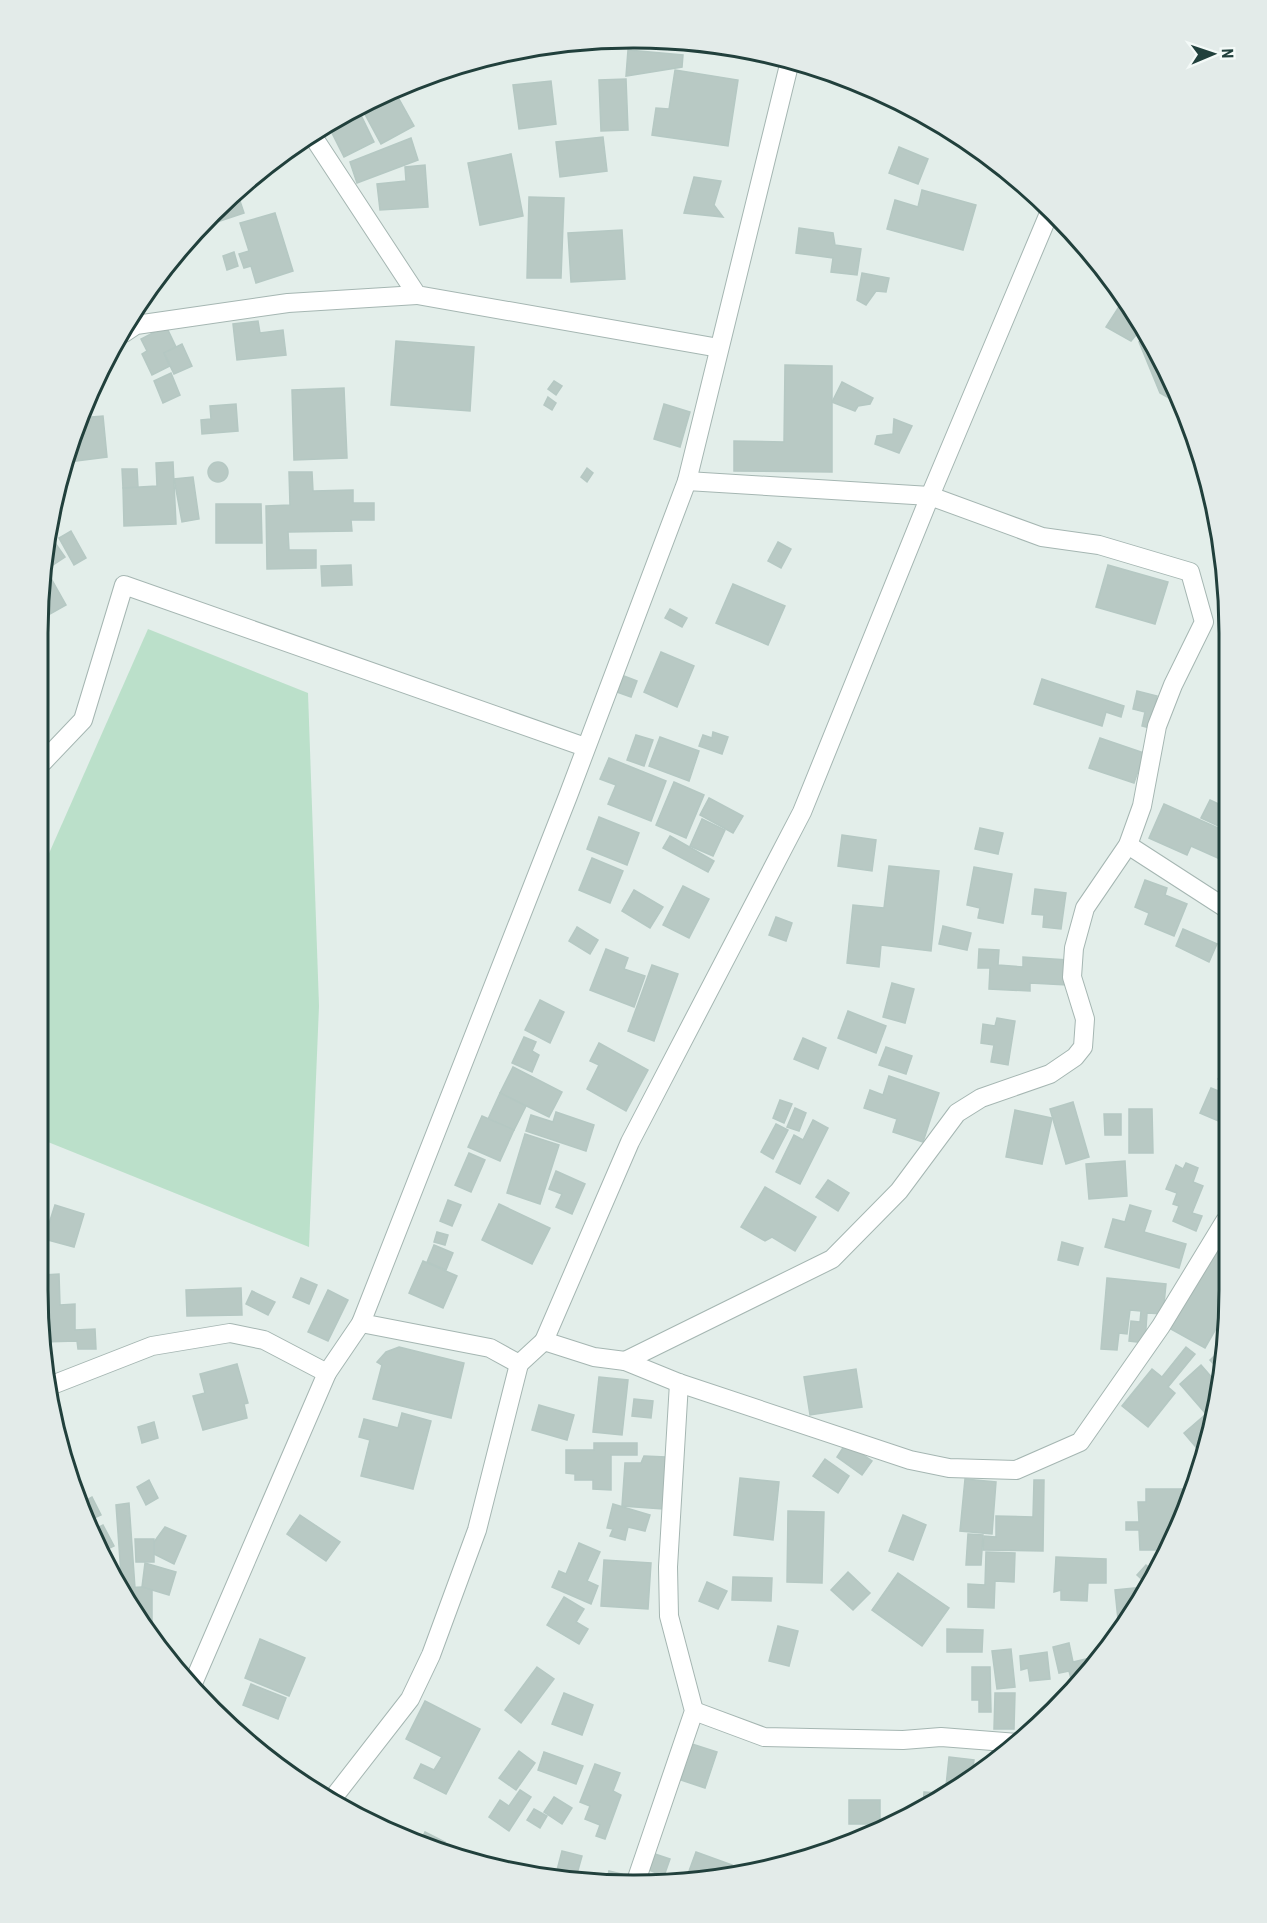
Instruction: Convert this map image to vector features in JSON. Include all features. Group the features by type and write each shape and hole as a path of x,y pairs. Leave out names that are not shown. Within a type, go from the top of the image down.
{"street":[{"path":"195,1678 327,1372 360,1323 564,807 687,481 788,69"},
{"path":"316,142 417,295"},
{"path":"336,1794 410,1699 431,1655 477,1530 519,1364 544,1341 630,1142 802,812 930,496 1047,218"},
{"path":"136,325 288,303 417,295 719,348"},
{"path":"625,1361 832,1259 899,1191 957,1113 981,1098 1050,1074 1075,1057 1083,1047 1085,1019 1072,977 1074,948 1085,908 1128,845 1142,806 1157,726 1173,685 1204,622 1190,572 1099,545 1042,537 930,496 687,481"},
{"path":"48,757 83,720 124,585 585,747"},
{"path":"1128,845 1219,904"},
{"path":"544,1341 594,1357 625,1361 678,1383 910,1461 950,1468 1016,1470 1080,1442 1161,1326 1219,1231"},
{"path":"360,1323 490,1348 519,1364"},
{"path":"56,1384 152,1346 230,1333 264,1340 327,1372"},
{"path":"638,1875 694,1711 669,1616 668,1567 678,1383"},
{"path":"694,1711 764,1737 903,1740 942,1737 1005,1742"}],"green space":[{"path":"148,629 308,693 319,1006 309,1247 48,1142 48,856"}],"building":[{"path":"628,50 683,55 682,67 626,76"},
{"path":"675,70 738,80 728,146 652,135 656,108 669,109"},
{"path":"626,79 628,130 601,131 599,80"},
{"path":"551,81 556,124 519,129 513,85"},
{"path":"398,98 414,126 381,144 365,114"},
{"path":"361,115 374,142 344,157 332,132"},
{"path":"603,137 607,171 560,177 556,142"},
{"path":"411,138 418,160 357,183 350,162"},
{"path":"899,147 928,159 918,184 889,173"},
{"path":"511,154 523,216 480,225 468,163"},
{"path":"425,165 428,207 380,210 377,184 406,181 405,167"},
{"path":"694,177 721,181 714,205 723,217 684,213"},
{"path":"922,190 976,205 963,250 887,229 895,200 918,207"},
{"path":"529,197 564,198 561,278 527,278"},
{"path":"240,200 244,213 216,222"},
{"path":"275,213 293,271 256,283 251,266 244,268 239,254 249,251 240,223"},
{"path":"799,228 833,233 835,245 861,249 857,275 831,272 833,258 796,253"},
{"path":"622,230 625,279 571,282 568,233"},
{"path":"234,252 238,266 227,270 223,256"},
{"path":"862,273 889,278 886,292 876,291 866,305 857,300"},
{"path":"1119,307 1137,334 1131,341 1106,327"},
{"path":"258,321 260,333 283,330 286,355 237,360 233,324"},
{"path":"166,326 176,347 164,353 170,366 152,375 142,354 147,351 141,339"},
{"path":"1141,340 1169,398 1160,393 1139,342"},
{"path":"396,341 474,347 470,411 391,405"},
{"path":"182,344 192,366 174,374 164,353"},
{"path":"785,365 832,366 832,472 734,471 734,441 784,442"},
{"path":"171,373 180,395 163,403 154,381"},
{"path":"554,381 562,386 556,395 548,389"},
{"path":"842,382 873,398 870,404 858,406 855,411 832,402"},
{"path":"344,388 347,458 294,460 292,390"},
{"path":"548,397 556,403 552,410 544,405"},
{"path":"236,404 238,431 202,434 201,420 211,419 210,406"},
{"path":"664,404 690,412 680,447 654,439"},
{"path":"103,416 107,457 74,461 79,445 90,417"},
{"path":"894,419 912,426 899,453 875,444 877,436 893,434"},
{"path":"173,462 176,524 124,526 123,488 157,486 156,463"},
{"path":"218,462 225,465 228,472 225,479 218,482 211,479 208,472 211,465"},
{"path":"587,468 593,473 587,482 581,477"},
{"path":"122,469 137,469 138,487 123,488"},
{"path":"289,472 312,472 313,491 353,490 353,503 374,503 374,520 351,520 352,531 288,532 289,550 316,550 316,568 267,569 266,506 290,505"},
{"path":"193,477 199,519 182,522 174,479"},
{"path":"216,504 261,504 262,543 216,543"},
{"path":"71,531 86,558 74,565 59,538"},
{"path":"778,542 791,549 781,568 768,561"},
{"path":"55,543 65,557 52,564"},
{"path":"351,565 352,585 322,586 321,566"},
{"path":"1108,565 1168,582 1155,624 1096,607"},
{"path":"51,578 66,605 48,615"},
{"path":"733,584 785,606 768,645 716,623"},
{"path":"670,609 687,618 682,627 665,618"},
{"path":"661,652 694,666 677,707 644,692"},
{"path":"624,676 637,681 631,697 617,692"},
{"path":"1042,679 1124,706 1121,717 1106,712 1102,726 1034,704"},
{"path":"1137,691 1157,696 1150,728 1142,726 1145,712 1133,709"},
{"path":"713,732 728,737 722,754 699,746 703,735 712,738"},
{"path":"636,735 653,740 644,766 627,760"},
{"path":"660,737 699,751 689,781 649,766"},
{"path":"1100,738 1144,753 1134,783 1089,768"},
{"path":"609,758 666,781 651,821 608,804 616,785 600,779"},
{"path":"674,782 704,795 686,838 656,825"},
{"path":"709,798 743,816 733,833 700,815"},
{"path":"1210,800 1219,804 1219,826 1201,818"},
{"path":"1164,804 1219,828 1219,858 1191,846 1187,855 1149,838"},
{"path":"599,817 639,833 627,865 587,849"},
{"path":"702,819 725,830 713,856 690,846"},
{"path":"980,828 1003,833 998,854 975,849"},
{"path":"842,835 876,840 872,871 838,866"},
{"path":"670,836 714,861 708,872 663,848"},
{"path":"592,858 623,871 610,903 579,890"},
{"path":"889,866 939,871 931,951 881,945 879,967 847,963 853,905 884,908"},
{"path":"974,867 1012,874 1003,923 978,918 980,908 967,905"},
{"path":"1145,880 1167,888 1165,895 1187,904 1174,936 1145,924 1149,913 1135,907"},
{"path":"683,886 709,899 689,938 663,925"},
{"path":"1035,889 1066,893 1061,929 1043,927 1044,915 1032,914"},
{"path":"634,890 663,907 650,928 622,911"},
{"path":"776,917 792,923 786,941 769,935"},
{"path":"943,926 971,933 967,950 939,944"},
{"path":"577,927 598,940 590,954 569,941"},
{"path":"1183,929 1217,944 1209,962 1176,946"},
{"path":"606,949 628,958 624,969 645,976 634,1007 590,990"},
{"path":"979,949 999,950 998,965 1023,967 1023,957 1068,960 1067,985 1030,983 1030,991 989,989 990,968 978,968"},
{"path":"652,965 678,974 654,1041 628,1031"},
{"path":"892,983 914,989 905,1023 883,1017"},
{"path":"540,1000 564,1012 550,1043 525,1030"},
{"path":"848,1011 886,1026 876,1053 838,1038"},
{"path":"997,1018 1015,1021 1008,1065 991,1062 994,1045 981,1043 983,1024 995,1026"},
{"path":"524,1037 536,1042 532,1051 539,1055 532,1072 512,1063"},
{"path":"803,1038 826,1048 818,1069 794,1059"},
{"path":"599,1043 648,1070 626,1111 587,1089 599,1065 590,1061"},
{"path":"886,1047 912,1056 906,1074 879,1065"},
{"path":"513,1067 562,1092 549,1117 500,1093"},
{"path":"889,1076 939,1093 923,1142 893,1132 897,1119 864,1108 870,1090 883,1095"},
{"path":"1211,1088 1219,1091 1219,1121 1200,1113"},
{"path":"500,1093 526,1106 514,1130 488,1119"},
{"path":"780,1100 792,1104 784,1123 773,1118"},
{"path":"1073,1102 1089,1157 1066,1164 1050,1109"},
{"path":"795,1108 806,1113 799,1131 787,1127"},
{"path":"1129,1109 1152,1109 1153,1153 1129,1153"},
{"path":"1015,1110 1052,1118 1042,1164 1006,1157"},
{"path":"556,1112 594,1125 586,1151 526,1131 531,1115 553,1122"},
{"path":"1104,1114 1121,1114 1121,1135 1105,1135"},
{"path":"482,1116 514,1130 500,1161 468,1147"},
{"path":"813,1120 828,1128 800,1184 776,1172 794,1135 803,1140"},
{"path":"776,1124 788,1130 773,1159 761,1152"},
{"path":"525,1134 559,1145 540,1204 507,1193"},
{"path":"469,1153 485,1160 471,1192 455,1185"},
{"path":"1125,1161 1127,1196 1089,1199 1086,1164"},
{"path":"1186,1163 1198,1168 1193,1182 1203,1186 1192,1213 1202,1216 1196,1231 1173,1221 1179,1206 1173,1204 1177,1193 1166,1189 1176,1165 1183,1169"},
{"path":"556,1171 585,1184 572,1214 556,1207 562,1194 549,1189"},
{"path":"828,1180 849,1193 838,1211 816,1197"},
{"path":"765,1187 816,1217 795,1251 772,1237 765,1241 741,1227"},
{"path":"448,1200 461,1205 452,1226 440,1221"},
{"path":"499,1204 550,1228 532,1264 482,1240"},
{"path":"55,1205 84,1214 74,1247 48,1240 48,1227"},
{"path":"1130,1205 1151,1211 1144,1232 1186,1244 1179,1268 1105,1247 1113,1219 1125,1222"},
{"path":"437,1232 448,1235 445,1245 434,1242"},
{"path":"1219,1241 1218,1325 1205,1348 1169,1328"},
{"path":"1062,1242 1083,1248 1078,1265 1058,1260"},
{"path":"434,1245 453,1253 446,1270 427,1262"},
{"path":"423,1261 457,1276 443,1308 409,1293"},
{"path":"59,1274 60,1305 75,1304 75,1330 95,1329 96,1349 78,1349 77,1341 50,1342 48,1275"},
{"path":"301,1278 317,1285 309,1304 293,1297"},
{"path":"1107,1278 1166,1284 1163,1314 1147,1313 1145,1343 1129,1341 1131,1321 1140,1322 1141,1311 1130,1310 1127,1334 1119,1333 1117,1350 1101,1349"},
{"path":"241,1288 242,1315 187,1316 186,1290"},
{"path":"328,1290 348,1300 328,1341 308,1332"},
{"path":"252,1291 275,1302 268,1315 246,1304"},
{"path":"399,1347 464,1363 451,1418 373,1399 382,1365 377,1362 386,1352"},
{"path":"1186,1347 1195,1354 1168,1387 1175,1393 1148,1427 1122,1406 1152,1369 1162,1377"},
{"path":"237,1364 248,1403 244,1404 247,1418 203,1430 193,1396 205,1393 200,1374"},
{"path":"1201,1365 1212,1378 1206,1414 1180,1384"},
{"path":"856,1369 862,1407 810,1415 804,1377"},
{"path":"599,1377 628,1380 622,1435 593,1432"},
{"path":"634,1399 653,1401 651,1418 632,1416"},
{"path":"539,1405 574,1415 567,1440 532,1430"},
{"path":"402,1413 431,1421 413,1489 361,1476 370,1440 359,1437 364,1419 398,1428"},
{"path":"1205,1414 1197,1448 1184,1433"},
{"path":"154,1422 158,1438 142,1443 138,1427"},
{"path":"594,1443 637,1443 637,1455 611,1455 611,1490 593,1489 593,1480 575,1480 575,1474 566,1473 566,1450 594,1450"},
{"path":"846,1443 872,1461 862,1475 837,1457"},
{"path":"644,1456 666,1457 663,1509 622,1506 625,1463 641,1463"},
{"path":"825,1459 849,1476 838,1493 813,1476"},
{"path":"740,1478 779,1482 773,1540 734,1535"},
{"path":"965,1479 996,1482 992,1534 960,1531"},
{"path":"149,1480 158,1498 146,1505 137,1487"},
{"path":"1034,1480 1044,1480 1043,1551 983,1550 984,1536 996,1537 996,1516 1033,1517"},
{"path":"1146,1489 1184,1489 1158,1550 1140,1550 1139,1530 1126,1530 1126,1522 1139,1522 1138,1502 1146,1502"},
{"path":"92,1497 101,1515 95,1518 87,1500"},
{"path":"129,1503 135,1588 130,1588 121,1572 116,1505"},
{"path":"613,1504 650,1515 645,1531 628,1527 625,1540 610,1536 613,1529 607,1528"},
{"path":"788,1511 824,1512 822,1583 787,1582"},
{"path":"300,1515 340,1542 326,1561 287,1534"},
{"path":"903,1515 926,1525 913,1560 889,1551"},
{"path":"103,1525 114,1546 108,1549 99,1527"},
{"path":"165,1527 186,1536 174,1564 154,1554 154,1542"},
{"path":"968,1534 983,1535 981,1565 966,1565"},
{"path":"135,1539 154,1539 154,1562 136,1562"},
{"path":"579,1543 600,1552 587,1581 598,1586 591,1604 552,1587 559,1571 566,1574"},
{"path":"986,1552 1015,1553 1014,1582 995,1581 994,1608 968,1607 968,1584 985,1585"},
{"path":"1056,1557 1106,1559 1106,1583 1088,1583 1087,1601 1061,1600 1061,1590 1054,1592"},
{"path":"604,1560 651,1563 648,1609 601,1606"},
{"path":"145,1563 176,1572 169,1595 142,1587"},
{"path":"1146,1565 1149,1567 1142,1580 1137,1575"},
{"path":"848,1572 870,1593 853,1610 831,1590"},
{"path":"898,1573 949,1608 922,1646 872,1610"},
{"path":"733,1577 772,1578 771,1601 732,1600"},
{"path":"707,1582 727,1591 718,1609 699,1601"},
{"path":"142,1587 152,1590 152,1622 147,1615 130,1588"},
{"path":"1137,1588 1118,1618 1115,1590"},
{"path":"564,1597 584,1609 576,1622 588,1629 579,1644 547,1625"},
{"path":"778,1626 798,1631 789,1666 769,1661"},
{"path":"947,1629 983,1630 982,1652 947,1652"},
{"path":"260,1639 305,1658 289,1696 245,1678"},
{"path":"1069,1643 1073,1662 1088,1659 1071,1679 1069,1671 1059,1673 1053,1647"},
{"path":"1011,1649 1015,1687 997,1689 992,1651"},
{"path":"1047,1652 1050,1679 1030,1681 1028,1668 1021,1670 1020,1656"},
{"path":"537,1667 554,1679 521,1723 505,1710"},
{"path":"972,1667 990,1667 991,1712 979,1712 979,1700 972,1700"},
{"path":"251,1684 286,1698 278,1719 243,1705"},
{"path":"564,1693 593,1705 582,1735 552,1724"},
{"path":"995,1693 1015,1693 1014,1729 994,1729"},
{"path":"425,1701 480,1729 446,1794 414,1778 421,1764 434,1770 442,1757 406,1739"},
{"path":"692,1744 717,1752 705,1788 681,1780"},
{"path":"519,1751 535,1763 516,1790 499,1778"},
{"path":"544,1752 583,1766 576,1784 538,1770"},
{"path":"949,1757 974,1760 973,1766 946,1784"},
{"path":"595,1764 620,1773 613,1791 621,1795 605,1839 596,1836 600,1825 585,1819 590,1806 580,1802"},
{"path":"520,1790 531,1797 509,1831 489,1817 500,1800 509,1806"},
{"path":"924,1792 933,1793 926,1797 924,1798"},
{"path":"554,1797 572,1808 562,1824 544,1812"},
{"path":"849,1800 880,1800 880,1820 872,1824 849,1824"},
{"path":"534,1809 547,1816 540,1828 527,1820"},
{"path":"425,1832 445,1842 444,1844 423,1836"},
{"path":"562,1851 582,1856 577,1872 557,1870"},
{"path":"696,1852 732,1865 731,1867 689,1872"},
{"path":"655,1854 670,1859 665,1874 649,1870"},
{"path":"609,1871 622,1874 622,1875 608,1874"}]}
